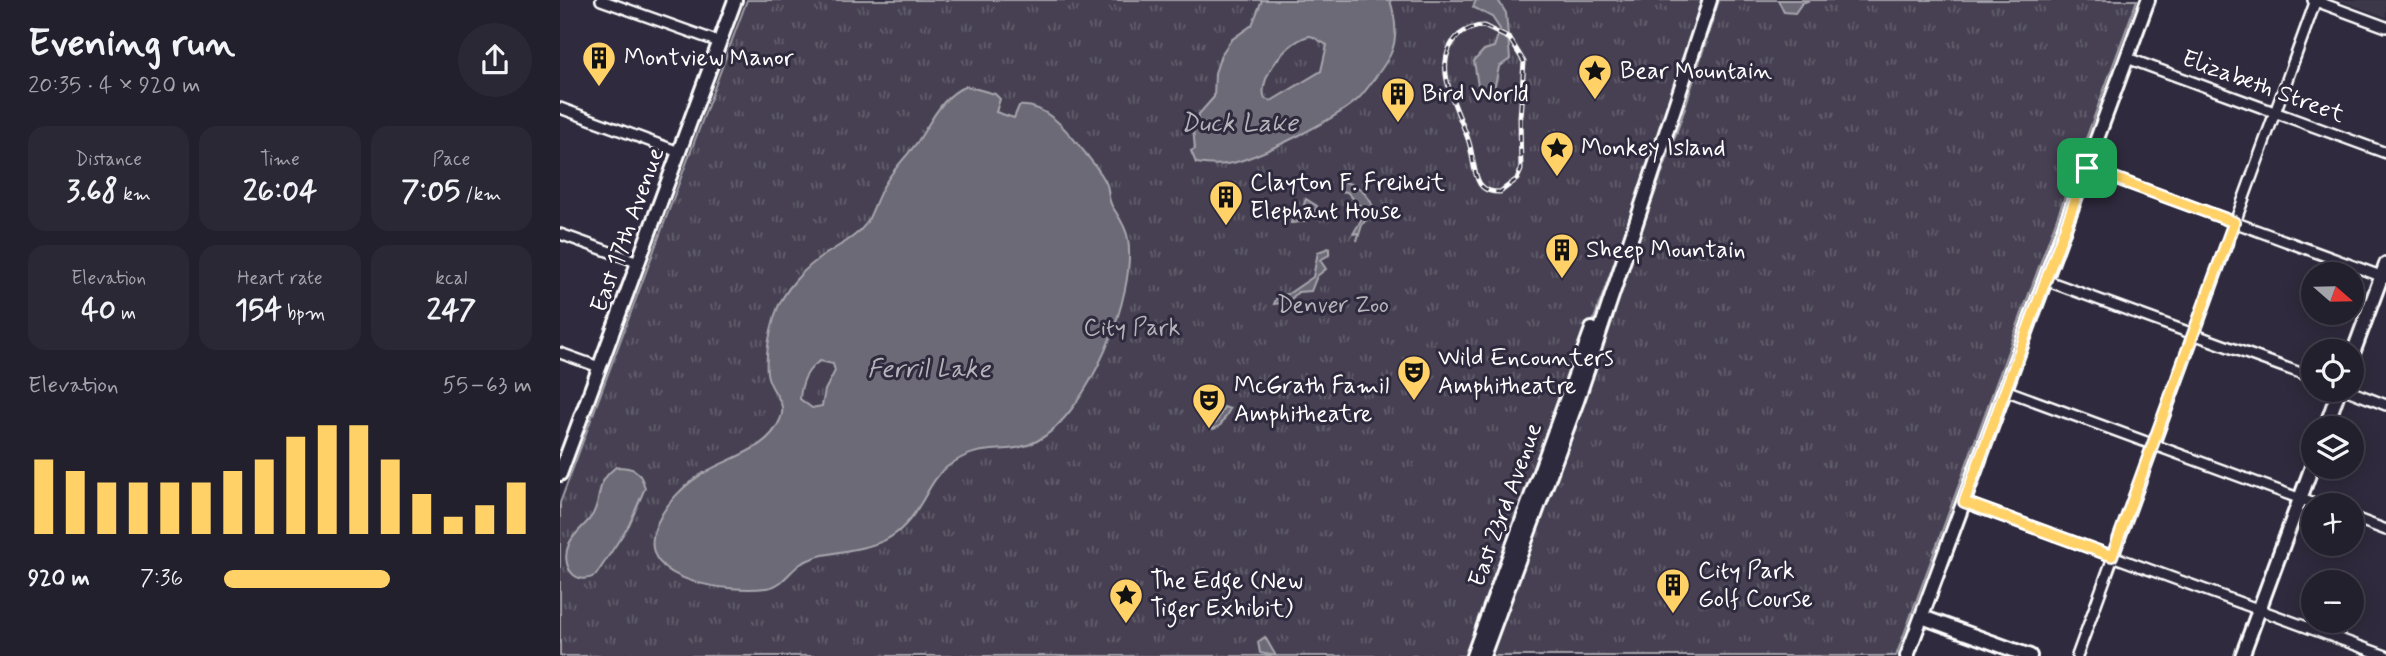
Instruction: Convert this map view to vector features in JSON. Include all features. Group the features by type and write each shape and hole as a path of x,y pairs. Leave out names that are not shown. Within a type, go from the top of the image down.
{"main road":[{"name":"East 17th Avenue","path":"560,472 735,0"},
{"name":"East 23rd Avenue","path":"1483,656 1577,401 1624,251 1710,0"},
{"path":"1907,656 2148,0"},
{"name":"East 23rd Avenue","path":"1473,656 1587,342 1624,251"},
{"path":"2358,339 2384,272"},
{"path":"2242,656 2307,479"},
{"path":"1922,617 2030,656"}],"street":[{"path":"601,0 719,42"},
{"path":"2077,656 2315,0 2386,27"},
{"name":"Elizabeth Street","path":"2127,58 2386,153"},
{"path":"560,108 679,152"},
{"path":"2087,168 2234,222 2384,272"},
{"path":"560,234 638,262"},
{"path":"2045,280 2301,373"},
{"path":"560,353 599,367"},
{"path":"2005,390 2300,498"},
{"path":"2364,397 2386,405"},
{"path":"1964,502 2386,656"},
{"path":"2364,522 2386,530"}],"shaded area":[{"path":"2339,0 2386,0 2386,17"}],"green space":[{"name":"City Park","path":"747,0 1704,0 1652,158 1547,449 1505,548 1468,656 560,656 560,503"},
{"name":"City Park Golf Course","path":"1719,0 2137,0 1896,656 1490,656 1683,114"}],"water":[{"name":"Duck Lake","path":"1262,0 1390,0 1395,33 1391,53 1385,63 1360,97 1346,108 1298,136 1246,159 1223,165 1196,163 1191,151 1195,149 1193,128 1199,114 1214,97 1215,73 1221,55 1231,40 1252,25","holes":["1311,36 1327,45 1321,71 1271,101 1265,99 1264,90 1270,70 1294,43"]},
{"path":"1476,0 1498,0 1506,13 1510,59 1499,67 1495,85 1487,91 1478,86 1474,61 1484,50 1494,47 1500,29 1492,17 1473,7"},
{"path":"1778,0 1810,0 1802,3 1795,13 1784,12"},
{"name":"Ferril Lake","path":"966,86 995,94 1000,99 996,112 1014,118 1019,106 1029,106 1048,114 1072,137 1098,169 1107,185 1111,203 1127,234 1129,263 1117,320 1091,380 1056,427 1037,441 1026,446 972,454 947,467 936,479 912,517 893,536 871,545 822,555 802,563 772,587 750,589 710,586 673,573 659,562 653,547 655,529 664,511 684,487 700,475 759,445 775,430 780,420 782,407 769,380 767,359 773,322 783,297 810,266 863,227 890,177 918,141 938,109","holes":["820,361 833,364 835,371 825,390 822,406 812,408 800,399 806,377"]},
{"path":"1338,181 1360,189 1374,209 1362,225 1357,241 1358,233 1353,234 1364,215 1363,209 1347,192 1339,191"},
{"path":"1306,199 1317,206 1312,215 1304,221 1291,223 1293,213 1301,213"},
{"path":"1329,248 1329,255 1320,260 1326,269 1317,276 1311,291 1298,292 1288,302 1274,304 1278,295 1288,294 1313,277 1318,252"},
{"path":"1217,400 1219,403 1211,423 1216,423 1224,407 1230,409 1220,426 1213,429 1204,423 1203,414"},
{"path":"616,467 635,471 641,477 645,488 629,525 596,575 588,578 575,576 566,559 569,544 593,514 602,484"},
{"path":"1265,637 1276,656 1260,653 1258,642"}],"railway":[{"path":"1484,26 1510,39 1524,62 1520,117 1521,170 1517,179 1500,192 1486,190 1478,180 1469,142 1453,102 1446,73 1446,59 1450,47 1459,35 1471,28 1484,26"}],"place":[{"name":"Montview Manor","path":"599,88"},
{"name":"Bear Mountain","path":"1595,101"},
{"name":"Bird World","path":"1398,124"},
{"name":"Monkey Island","path":"1557,178"},
{"name":"Clayton F. Freiheit Elephant House","path":"1226,227"},
{"name":"Sheep Mountain","path":"1562,280"},
{"name":"Wild Encounters Amphitheatre","path":"1414,402"},
{"name":"McGrath Famil Amphitheatre","path":"1209,430"},
{"name":"City Park Golf Course","path":"1673,615"},
{"name":"The Edge (New Tiger Exhibit)","path":"1126,625"}],"route":[{"path":"2087,168 2234,222 2112,556 1964,502 2087,168"}],"park label":[{"name":"Denver Zoo","path":"1333,305"}]}
